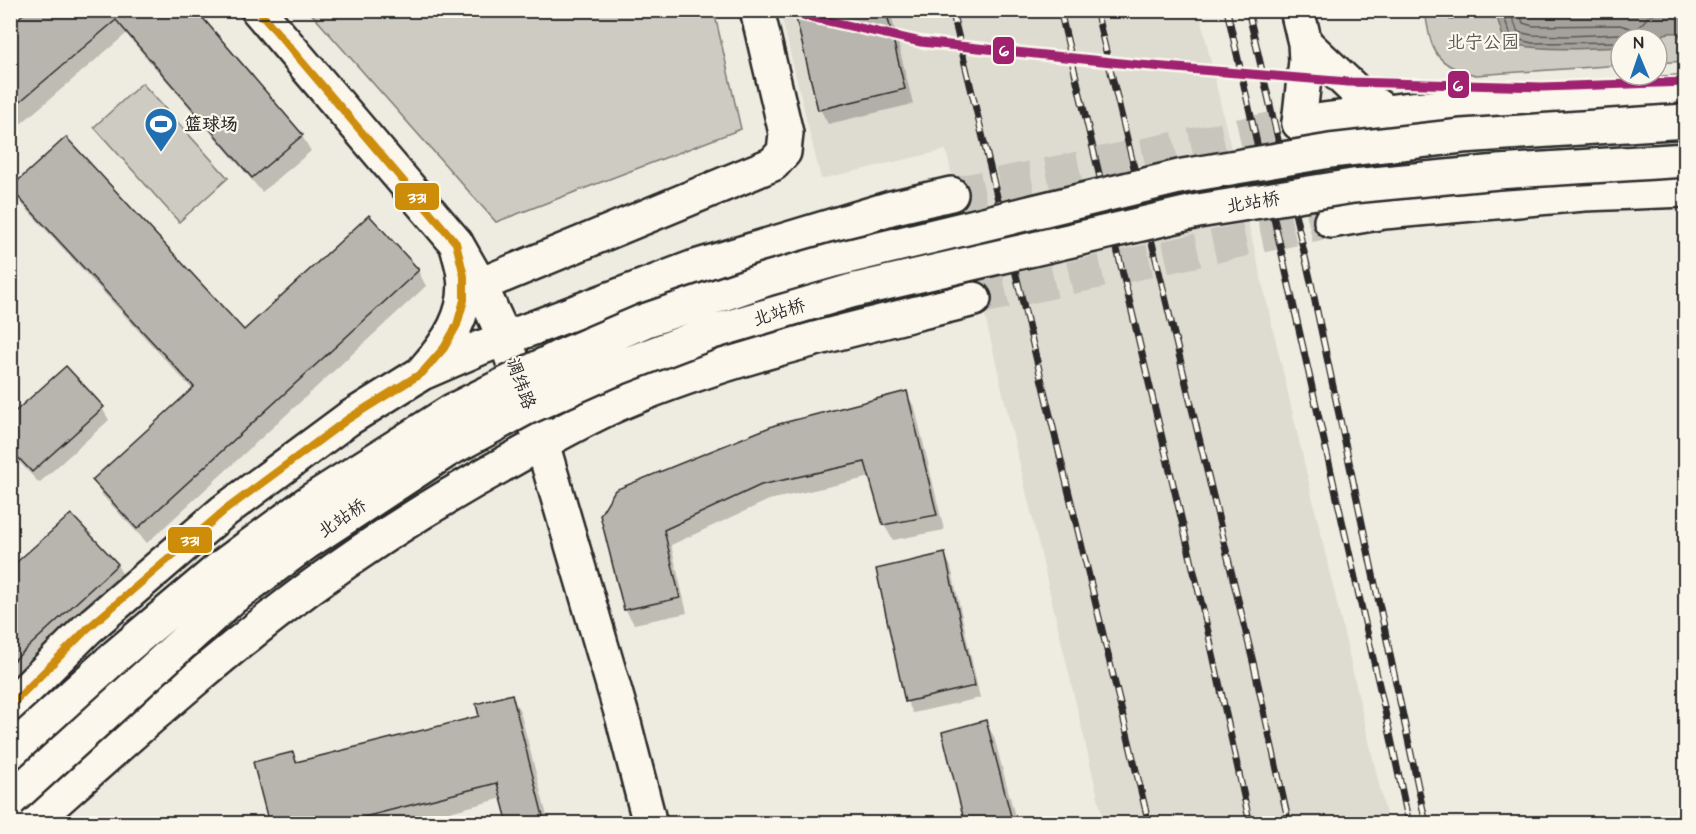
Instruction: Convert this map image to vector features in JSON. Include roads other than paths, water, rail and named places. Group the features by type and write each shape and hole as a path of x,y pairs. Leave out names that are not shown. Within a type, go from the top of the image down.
{"main road":[{"name":"调纬路","path":"258,10 456,243 480,285 505,339 542,443 623,719 650,824"},
{"path":"480,285 772,164 784,152 786,133 757,10"},
{"path":"1297,10 1305,43 1306,60 1299,123 1386,112 1686,93"},
{"path":"1305,43 1357,92 1386,112"},
{"path":"1624,96 1633,193"},
{"name":"北站桥","path":"10,752 117,655 220,568 312,500 452,411 558,358 644,321 767,279 834,260 1183,176 1330,151 1462,136 1686,121"},
{"name":"北站桥","path":"10,800 232,598 306,543 446,451 524,409 612,370 709,333 851,291 1198,211 1353,186 1498,172 1686,160"},
{"path":"1331,221 1384,212 1584,194 1686,190"},
{"path":"10,706 87,629 224,511 348,419 422,373 693,268 891,208 951,194"},
{"path":"422,373 444,348 457,325 464,300 464,276 456,243"},
{"path":"30,824 217,661 308,589 478,478 619,404 693,376 781,346 974,298"}],"water":[{"path":"1495,11 1685,11 1685,43 1678,33 1669,33 1669,27 1609,27 1609,47 1563,49 1505,43"}],"tunnel":[{"path":"951,194 1299,123"},
{"path":"974,299 1331,221"}],"railway":[{"path":"952,10 1149,824"},
{"path":"1060,10 1205,618 1250,824"},
{"path":"1096,10 1254,666 1289,824"},
{"path":"1227,10 1409,824"},
{"path":"1248,10 1310,278 1426,824"}],"place":[{"name":"篮球场","path":"161,153"}],"park label":[{"name":"北宁公园","path":"1483,42"}]}
